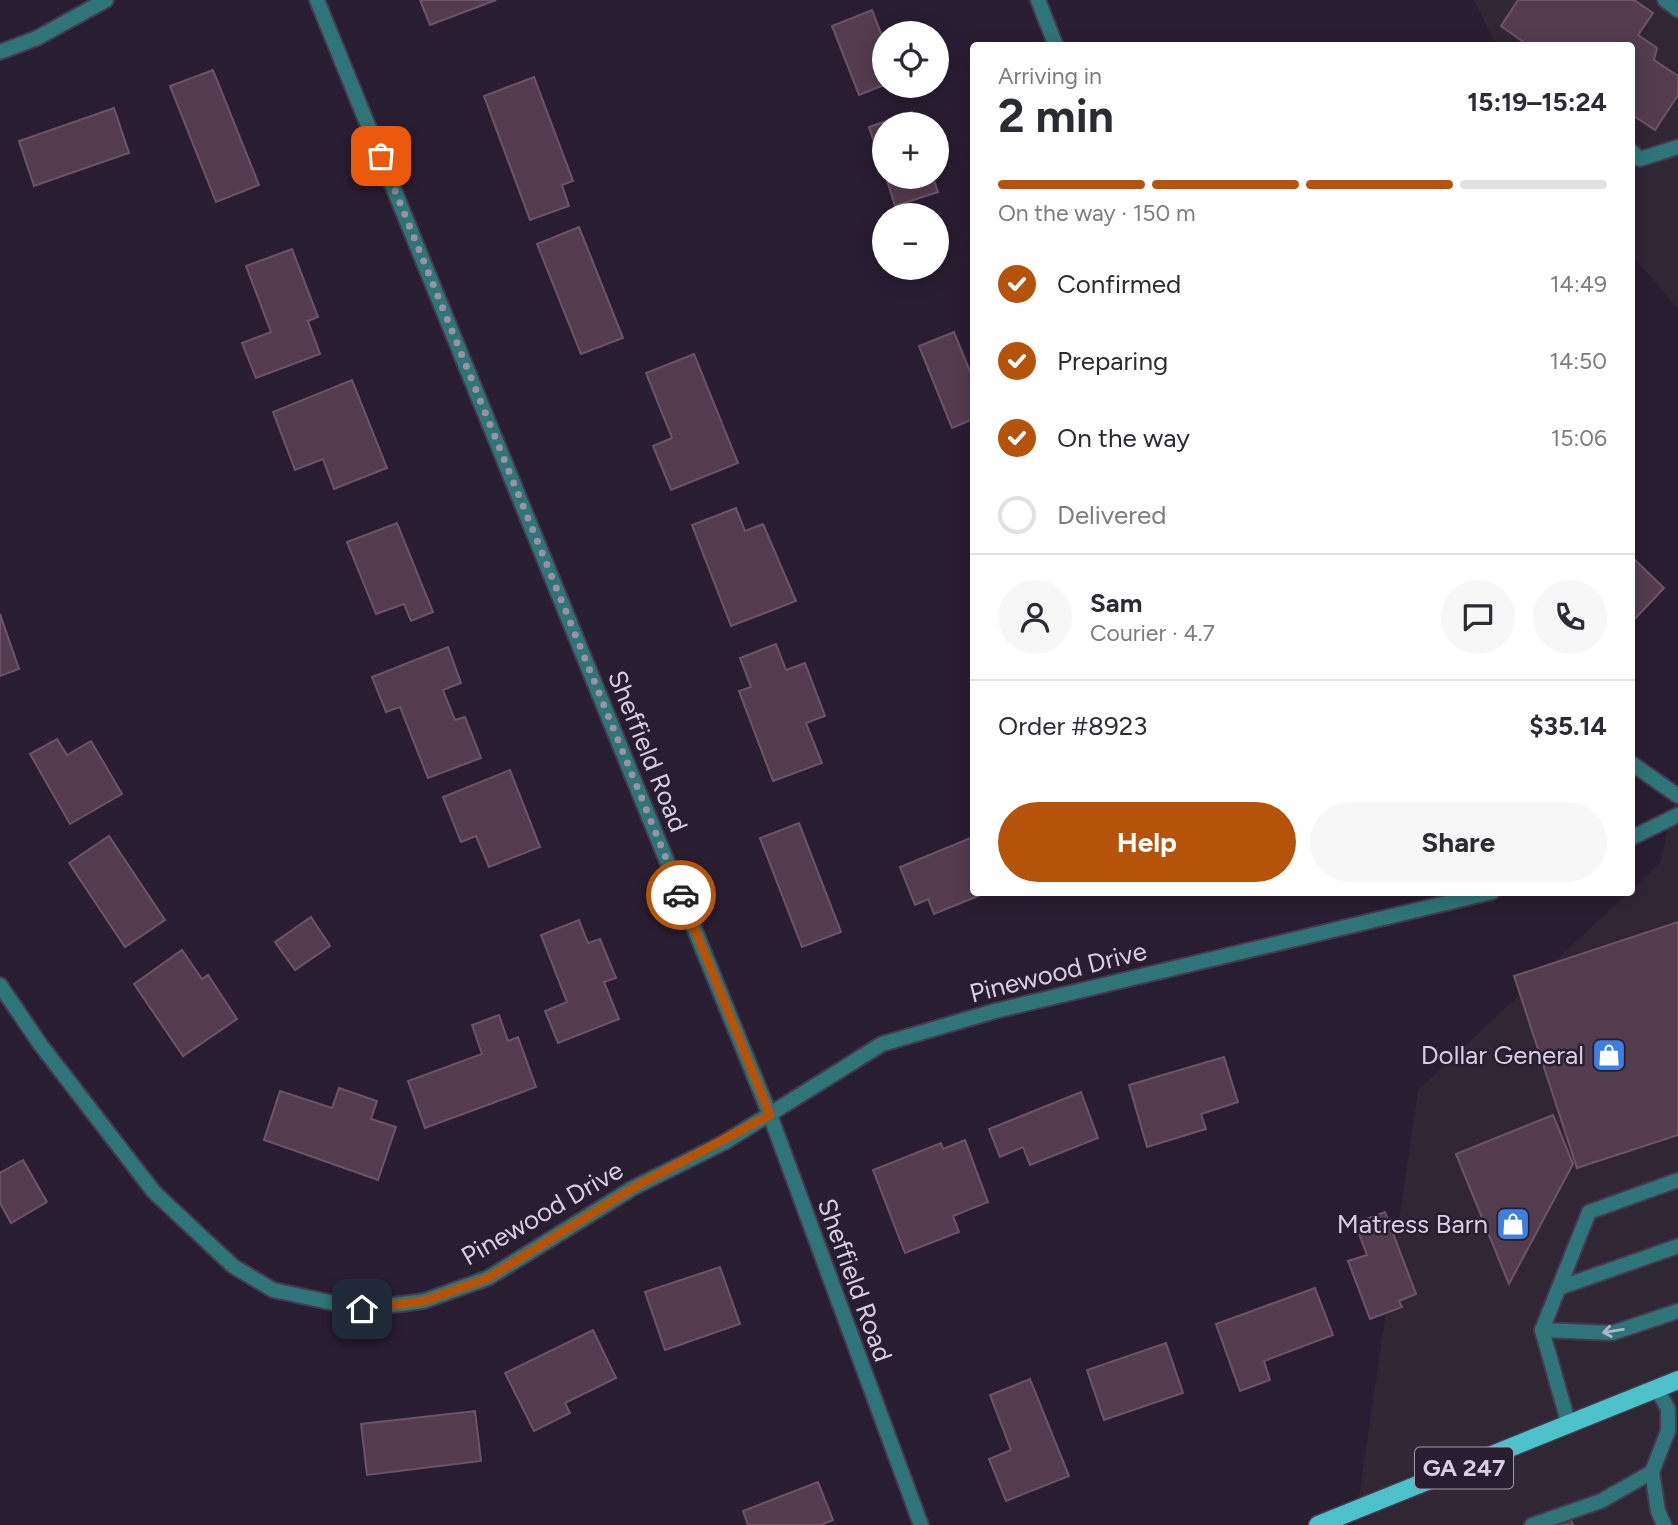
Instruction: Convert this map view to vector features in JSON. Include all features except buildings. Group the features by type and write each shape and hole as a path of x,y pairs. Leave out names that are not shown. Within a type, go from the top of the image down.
{"main road":[{"name":"GA 247","path":"1324,1524 1678,1381"}],"street":[{"path":"0,52 37,38 106,0"},
{"name":"Sheffield Road","path":"317,0 770,1115 920,1525"},
{"path":"1038,0 1054,42"},
{"path":"1665,0 1678,10"},
{"path":"1635,155 1640,159 1678,147"},
{"path":"1635,766 1678,796"},
{"path":"1635,836 1678,816"},
{"name":"Pinewood Drive","path":"0,985 40,1044 154,1192 233,1266 273,1290 362,1309 424,1301 488,1278 633,1188 770,1115 808,1088 882,1044 995,1011 1475,896"},
{"path":"1569,1425 1542,1330 1590,1212 1678,1180"},
{"path":"1559,1288 1678,1246"},
{"path":"1542,1330 1612,1333 1678,1311"},
{"path":"1657,1389 1668,1409 1668,1431 1652,1472 1658,1511 1664,1525"},
{"path":"1532,1525 1601,1501 1652,1472"}],"shaded area":[{"path":"1474,0 1678,0 1678,309 1635,259 1635,42 1495,42"},
{"path":"1678,784 1678,1525 1355,1525 1418,1090 1625,896 1635,896 1635,886 1660,863"}],"way so far":[{"path":"381,156 681,895"}],"place":[{"name":"Dollar General","path":"1609,1055"},
{"name":"Matress Barn","path":"1513,1224"}],"route":[{"path":"362,1309 424,1301 488,1278 633,1188 725,1142 770,1115 681,895"}]}
